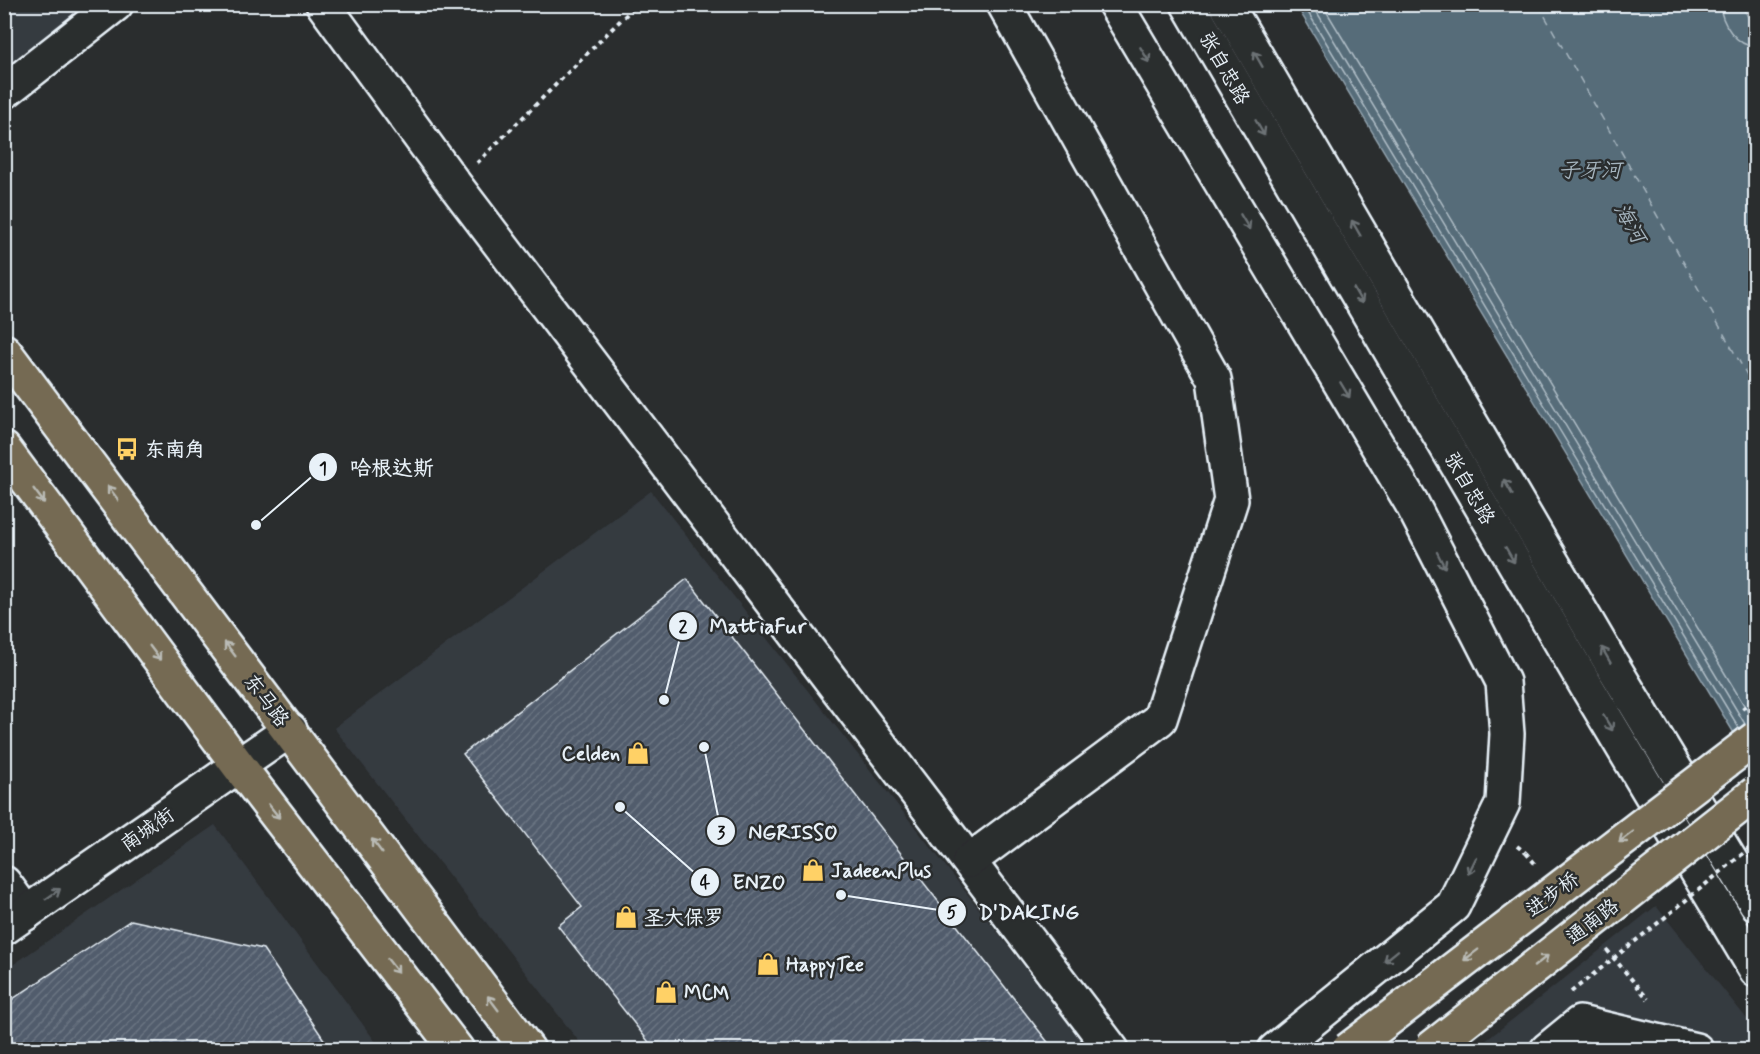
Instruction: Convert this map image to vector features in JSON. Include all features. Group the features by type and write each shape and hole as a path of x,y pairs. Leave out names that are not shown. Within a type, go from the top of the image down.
{"main road":[{"name":"东马路","path":"4,351 528,1050"},
{"path":"4,449 238,765 457,1050"},
{"name":"进步桥","path":"1348,1050 1755,738"},
{"name":"通南路","path":"1429,1050 1755,793"}],"street":[{"path":"4,92 116,4"},
{"path":"323,4 455,185 1112,1050"},
{"path":"969,861 1160,719 1231,500 1214,379 1004,4"},
{"path":"1115,4 1411,502 1503,682 1507,734 1503,803 1453,906 1275,1050"},
{"name":"张自忠路","path":"1188,4 1581,677 1755,969"},
{"name":"张自忠路","path":"1226,4 1611,663 1755,903"},
{"name":"南城街","path":"15,920 290,730"},
{"path":"4,883 15,920"},
{"path":"1547,1050 1580,1023 1696,1050"}],"path":[{"path":"455,185 638,4"},
{"path":"1580,1023 1566,996 1755,843"}],"shaded area":[{"path":"5,4 86,4 86,5 5,66"},
{"path":"651,491 1089,1049 585,1049 334,728"},
{"path":"215,825 381,1049 5,1049 4,971"},
{"path":"1656,906 1755,1029 1755,1049 1474,1050"}],"water":[{"name":"子牙河","path":"1296,5 1741,5 1755,28 1755,768"}],"building":[{"path":"687,579 1054,1050 655,1050 558,926 582,907 463,754"},
{"path":"131,920 263,949 331,1050 4,1050 4,1005"}],"ferry route":[{"path":"1538,4 1756,391"}],"place":[{"name":"东南角","path":"127,449"},
{"name":"哈根达斯","path":"256,525"},
{"name":"MattiaFur","path":"664,700"},
{"name":"NGRISSO","path":"704,747"},
{"name":"Celden","path":"638,753"},
{"name":"ENZO","path":"620,807"},
{"name":"JadeenPlus","path":"813,870"},
{"name":"D'DAKING","path":"841,895"},
{"name":"圣大保罗","path":"626,917"},
{"name":"HappyTee","path":"768,964"},
{"name":"MCM","path":"666,992"}],"water label":[{"name":"海河","path":"1630,223"}]}
